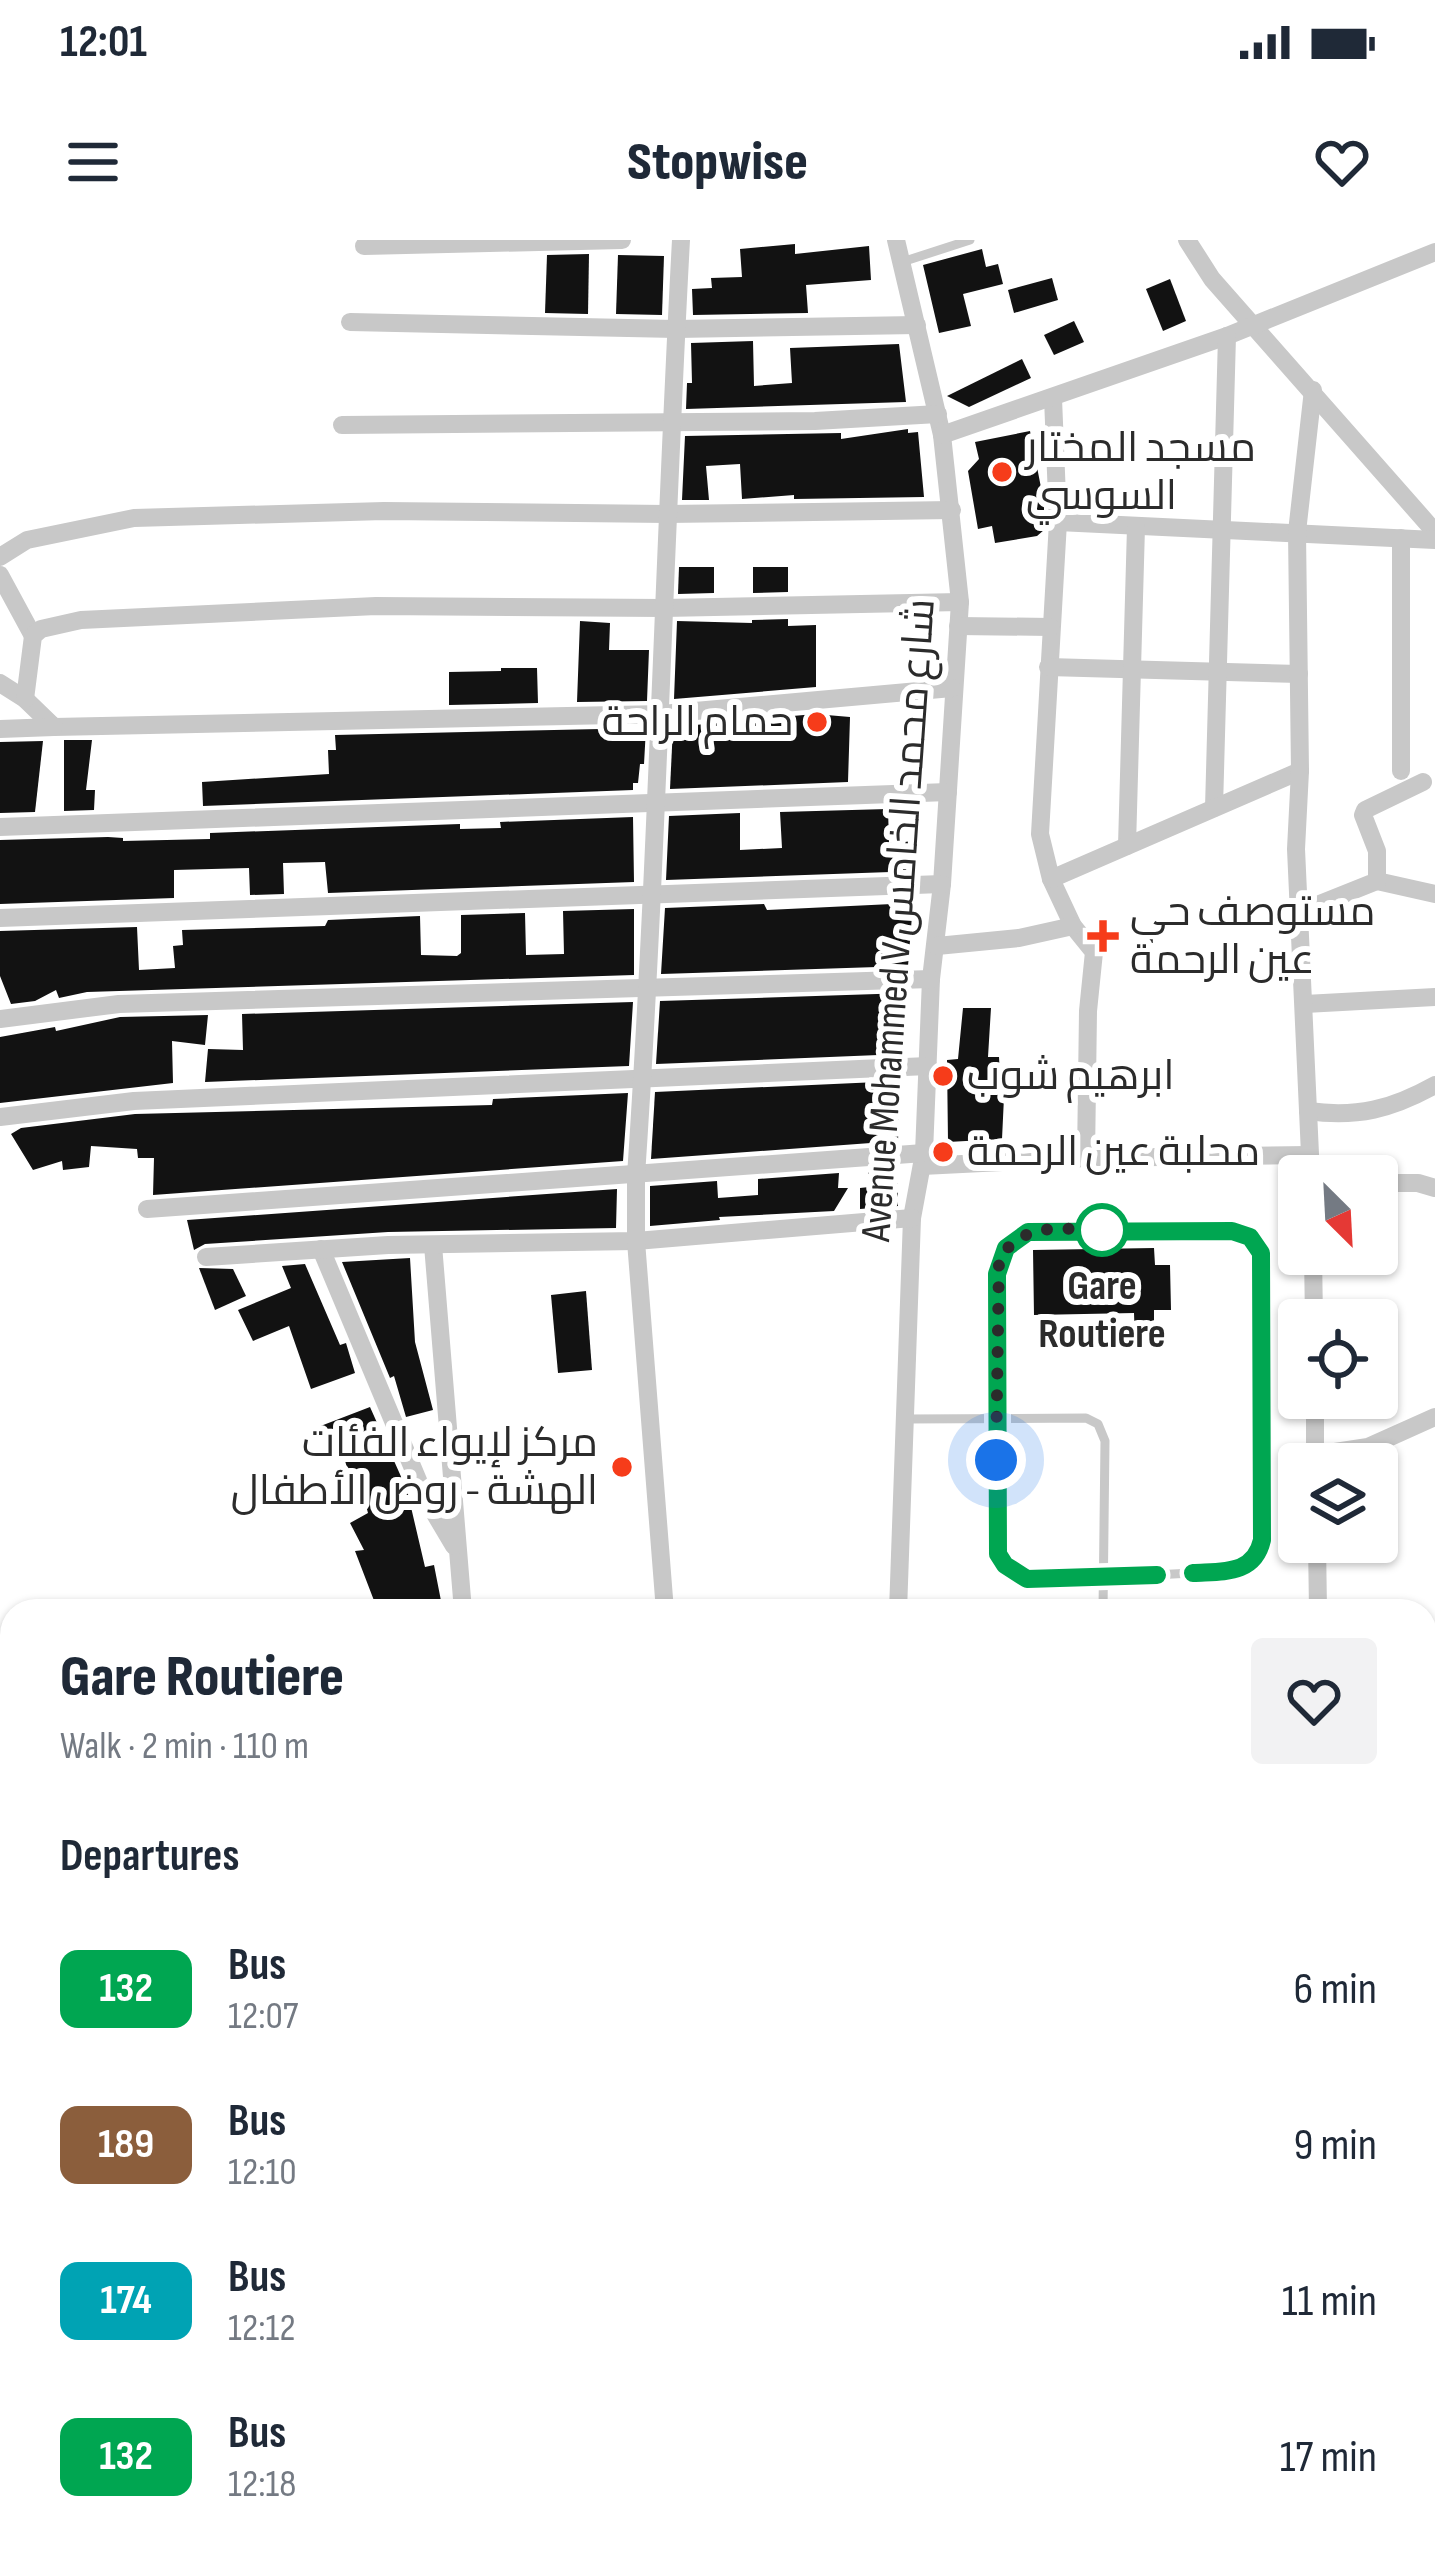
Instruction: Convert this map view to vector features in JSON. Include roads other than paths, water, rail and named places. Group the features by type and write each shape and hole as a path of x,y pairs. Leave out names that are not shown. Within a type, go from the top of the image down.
{"street":[{"path":"364,246 622,240"},
{"path":"664,1599 636,1241 636,1176 662,714 681,240"},
{"name":"Avenue Mohammed V شارع محمد الخامس","path":"896,240 942,435 960,602 942,884 931,979 923,1160 912,1219 898,1599"},
{"path":"1187,240 1212,279 1435,536"},
{"path":"942,435 1227,336 1435,253"},
{"path":"350,322 676,329 916,325"},
{"path":"1214,808 1227,336"},
{"path":"1308,1155 1296,849 1300,771 1297,532 1313,390"},
{"path":"1053,398 1058,522 1040,834 1051,879 1073,926 1094,952 1088,1011 1086,1157"},
{"path":"342,425 815,421 938,414"},
{"path":"0,557 27,539 134,518 952,510"},
{"path":"1058,522 1435,536"},
{"path":"1127,846 1136,526"},
{"path":"1401,538 1401,771"},
{"path":"0,575 33,636 25,699"},
{"path":"33,636 41,629 81,620 328,608 960,602"},
{"path":"958,626 1051,627"},
{"path":"1048,667 1299,674"},
{"path":"0,683 54,727"},
{"path":"0,729 662,714 952,688"},
{"path":"1051,879 1300,771"},
{"path":"1378,881 1377,851 1365,810 1423,782"},
{"path":"0,827 947,792"},
{"path":"1302,911 1378,881 1435,894"},
{"path":"0,918 942,884"},
{"path":"937,946 1018,938 1073,926"},
{"path":"0,1019 119,1004 931,979"},
{"path":"1305,1004 1435,997"},
{"path":"0,1118 134,1101 928,1066"},
{"path":"1308,1111 1380,1111 1435,1084"},
{"path":"146,1209 923,1160 1278,1155"},
{"path":"1398,1183 1435,1188"},
{"path":"206,1256 636,1241 912,1219"},
{"path":"433,1245 462,1599"},
{"path":"321,1249 425,1497 457,1550"},
{"path":"1379,1443 1435,1417"},
{"path":"1317,1563 1318,1599"}],"lane":[{"path":"902,262 970,240"},
{"path":"1041,1229 1232,1231 1257,1244 1262,1263 1260,1550 1249,1565 1027,1579 1005,1565 995,1541 996,1419 997,1274 999,1260 1016,1238 1041,1229"},
{"path":"905,1419 1086,1418 1102,1429 1103,1599"}],"place":[{"name":"مسجد المختار السوسي","path":"1002,472"},
{"name":"حمام الراحة","path":"817,722"},
{"name":"مستوصف حي عين الرحمة","path":"1103,936"},
{"name":"ابرهيم شوب","path":"943,1076"},
{"name":"محلبة عين الرحمة","path":"943,1152"},
{"name":"Gare Routiere","path":"1102,1230"},
{"name":"مركز لإيواء الفئات الهشة - روض الأطفال","path":"622,1467"}]}
